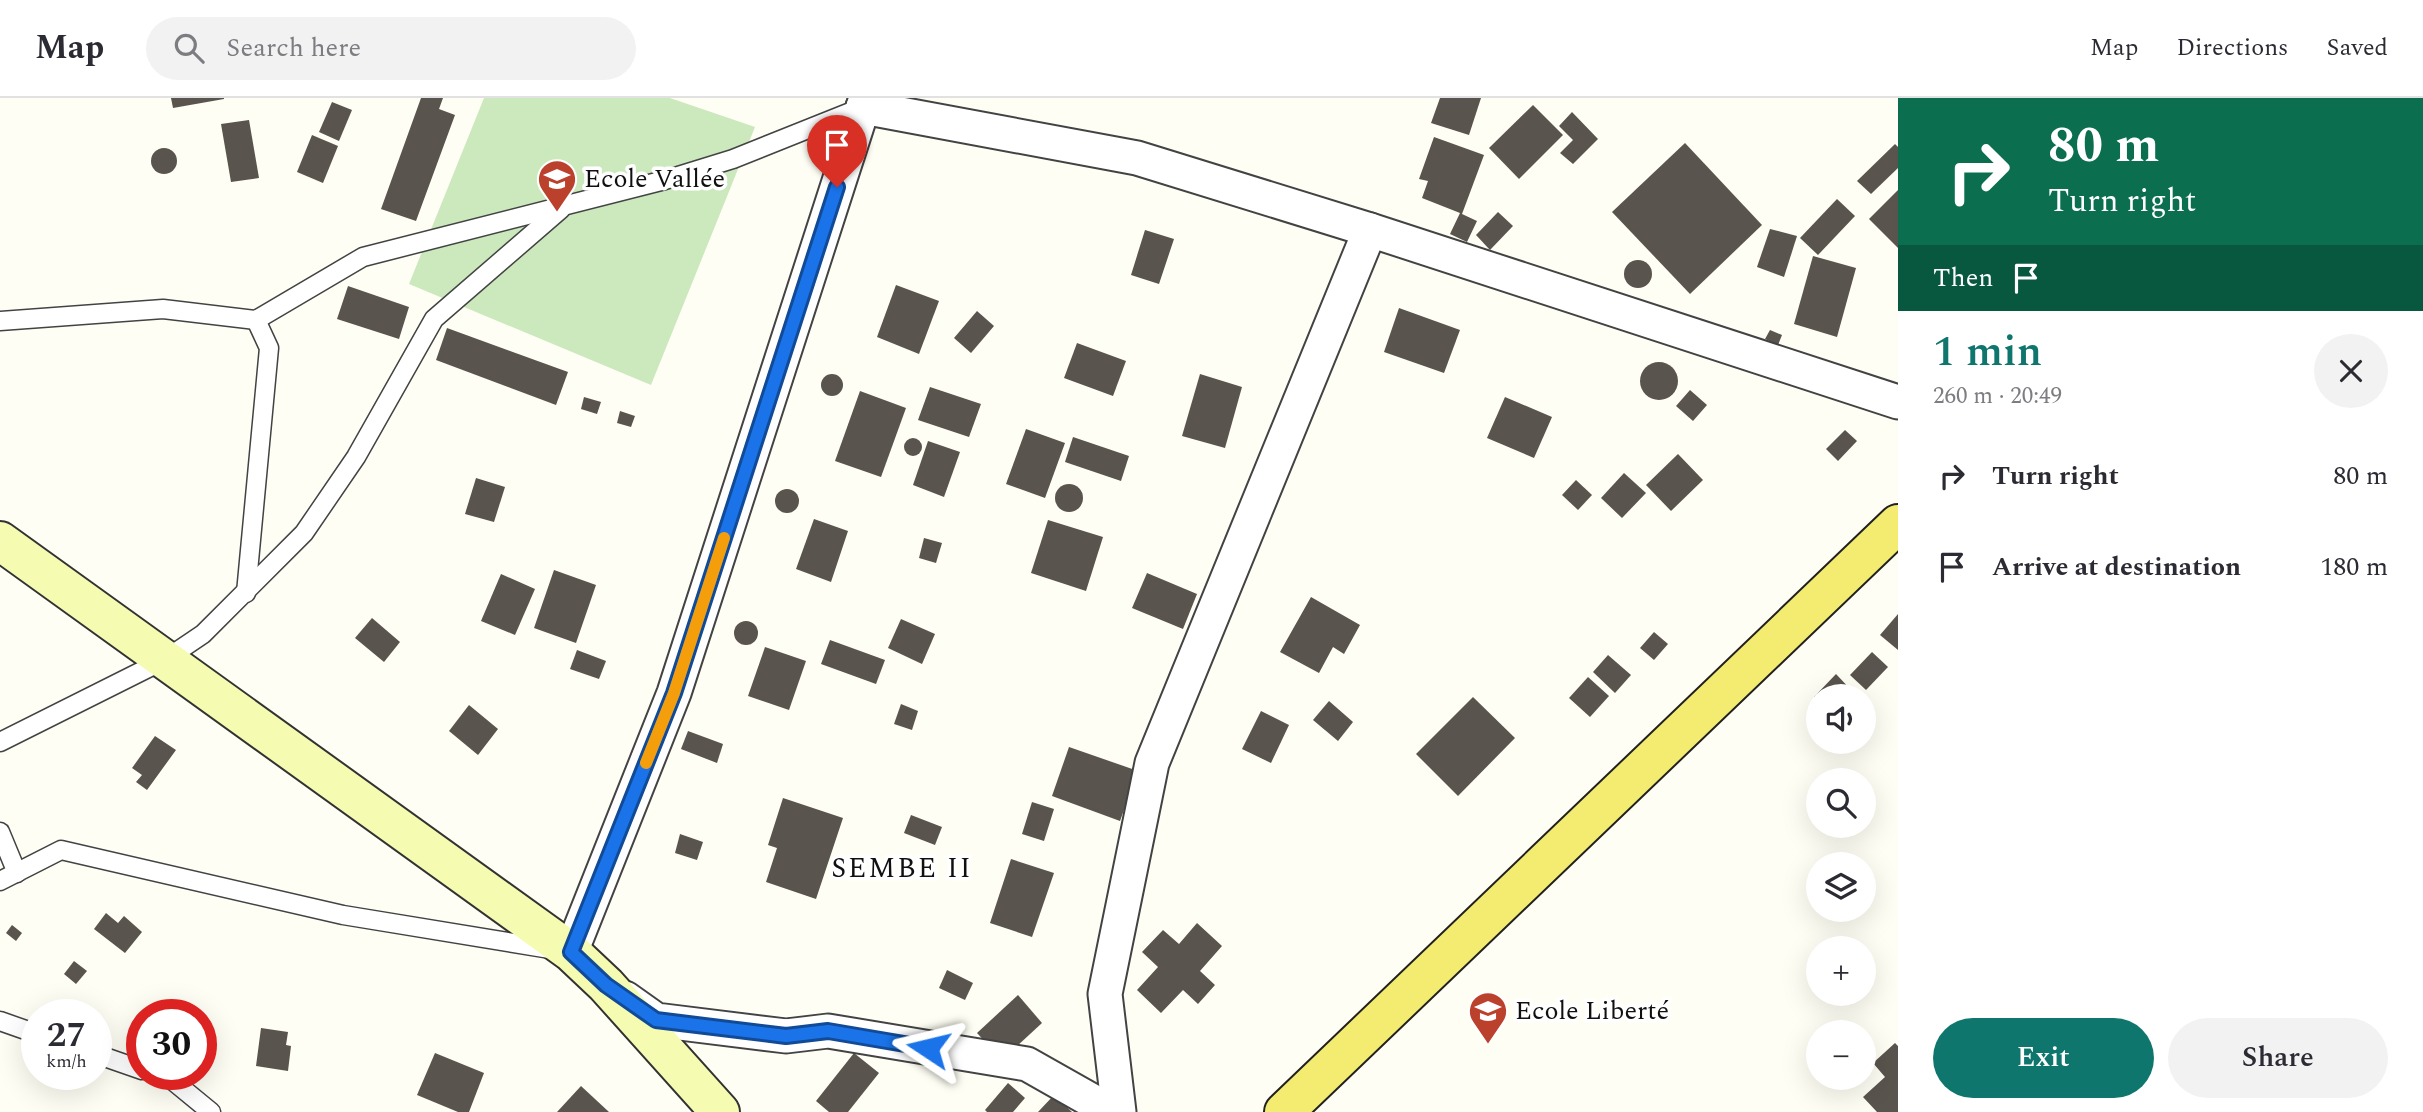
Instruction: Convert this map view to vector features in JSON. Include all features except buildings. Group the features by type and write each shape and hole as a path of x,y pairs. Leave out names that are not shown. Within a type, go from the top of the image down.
{"main road":[{"path":"1284,1112 1898,524"},
{"path":"0,541 571,952 606,985 720,1112"}],"street":[{"path":"571,952 674,693 864,102 1137,158 1370,230 1898,402"},
{"path":"1119,1112 1105,994 1152,763 1370,230"},
{"path":"606,985 656,1020 786,1036 828,1031 1027,1064 1112,1112"}],"lane":[{"path":"0,321 163,309 256,320 363,257 665,180 733,159 864,102"},
{"path":"0,742 166,659 203,634 304,533 356,457 434,319 565,206"},
{"path":"246,593 270,348 256,320"},
{"path":"0,832 17,873"},
{"path":"0,881 61,850 343,915 571,952"},
{"path":"0,1021 21,1028"},
{"path":"184,1090 211,1112"}],"green space":[{"path":"484,98 670,98 755,127 651,385 409,284"}],"slow traffic":[{"path":"646,763 674,693 724,538"}],"place":[{"name":"Ecole Vallée","path":"557,213"},
{"name":"Ecole Liberté","path":"1488,1045"}],"district":[{"name":"SEMBE II","path":"902,868"}],"route":[{"path":"837,187 674,693 571,952 606,985 656,1020 786,1036 828,1031 928,1048"}]}
